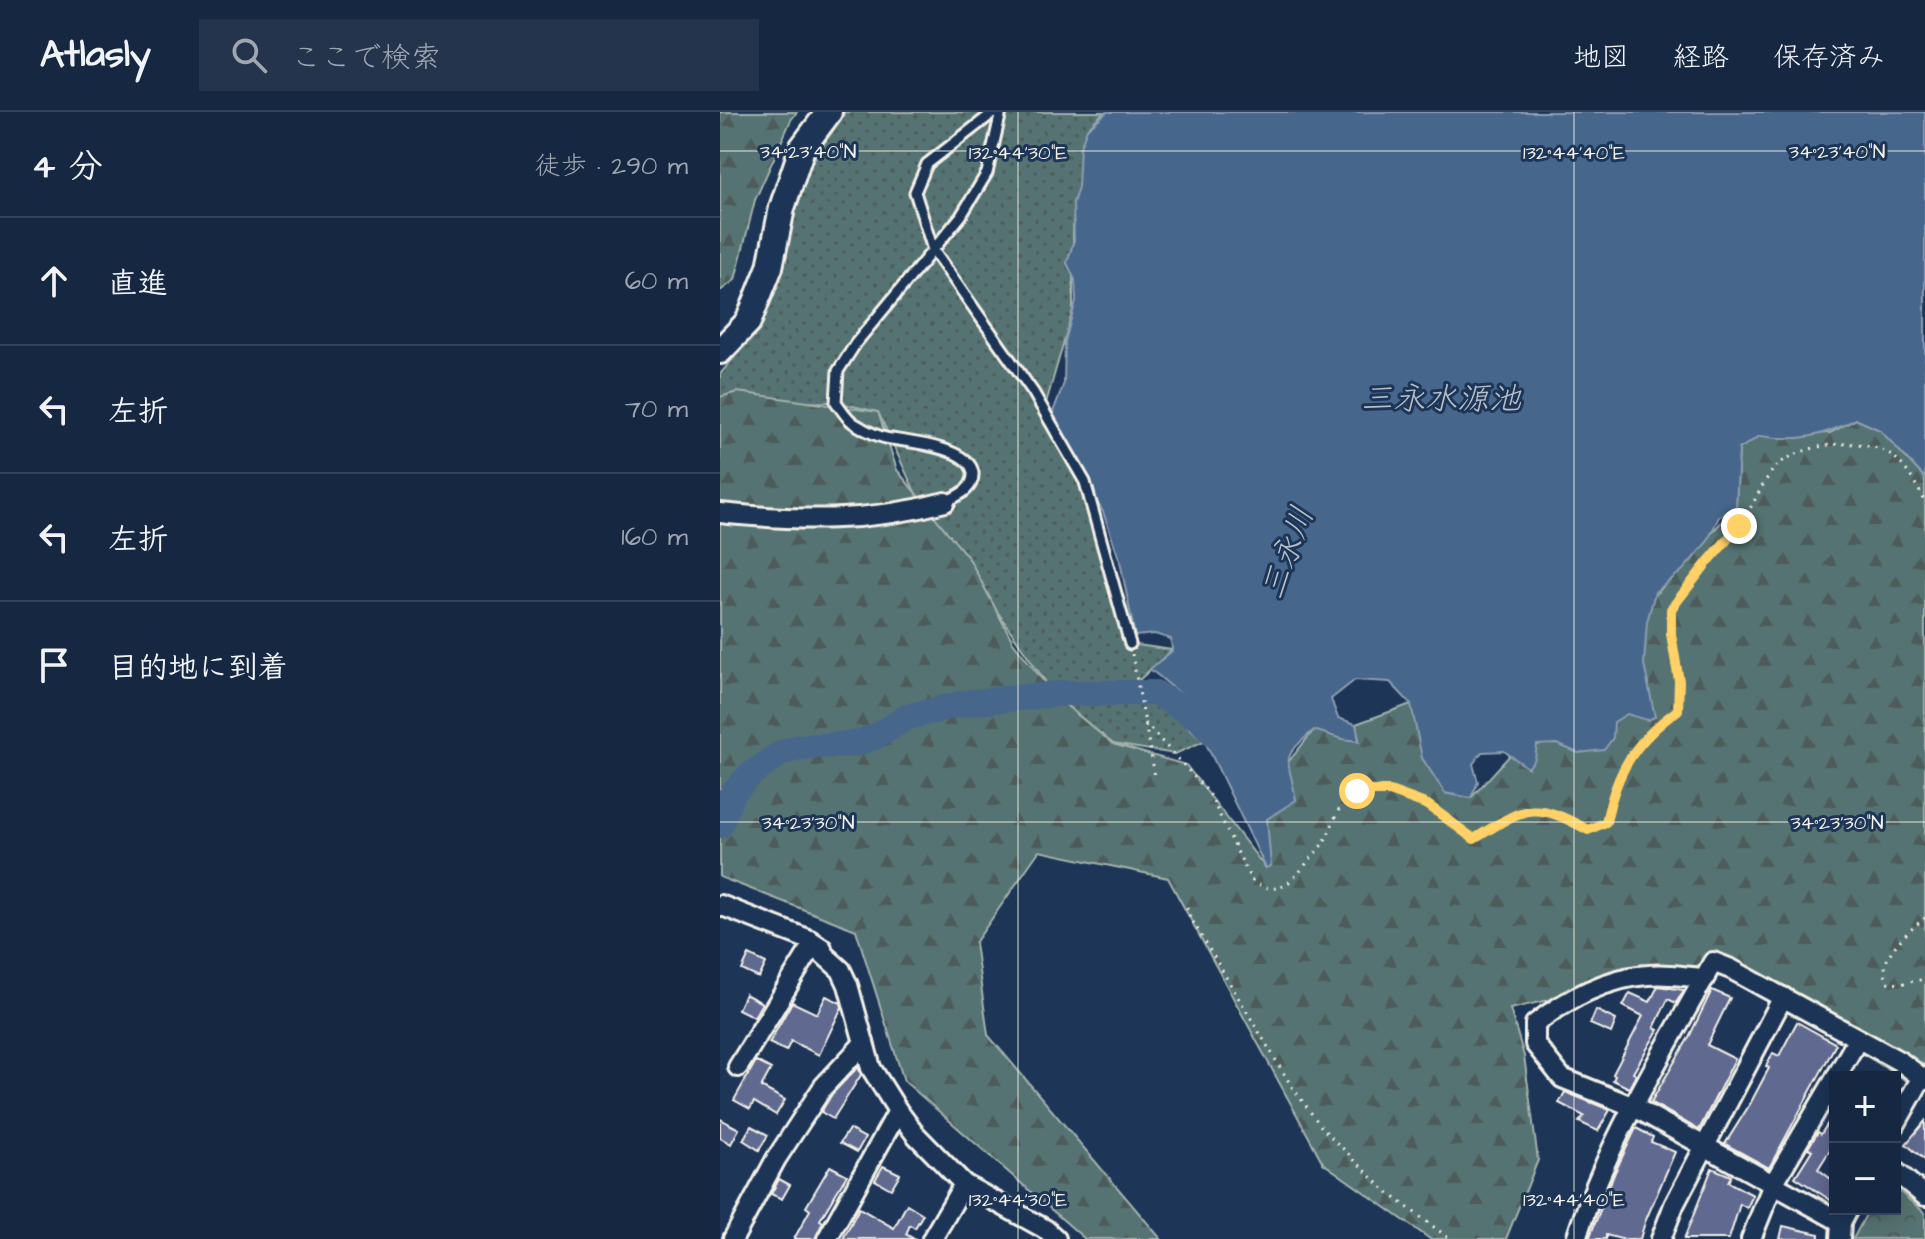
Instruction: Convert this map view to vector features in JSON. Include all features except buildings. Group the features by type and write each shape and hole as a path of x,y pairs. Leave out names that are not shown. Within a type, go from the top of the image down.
{"main road":[{"path":"720,351 748,322 770,267 782,208 802,148 829,112"}],"street":[{"path":"720,513 777,519 853,519 911,511 945,502"},
{"path":"720,905 810,940 822,948 813,945"},
{"path":"813,945 841,970 871,1068 916,1135 964,1184 1046,1236"},
{"path":"738,1067 813,945"},
{"path":"1576,1239 1615,1140 1713,962 1901,1062 1923,1079 1901,1115"},
{"path":"1705,978 1648,975 1612,982 1555,1008 1535,1024 1535,1044 1562,1078 1634,1107 1843,1223"},
{"path":"1661,1239 1704,1145 1783,997"},
{"path":"1840,1071 1858,1039"},
{"path":"733,1239 776,1159 823,1087 864,1043"},
{"path":"1751,1239 1773,1184 1829,1090"},
{"path":"827,1239 898,1111"},
{"path":"1901,1176 1925,1196"},
{"path":"932,1239 964,1184"}],"lane":[{"path":"994,112 927,164 915,192 933,250 1033,392 1085,482 1130,644"},
{"path":"945,502 964,493 971,483 973,474 970,462 960,455 908,440 889,439 854,424 836,402 838,371 856,343 961,216 987,173 1001,112"}],"path":[{"path":"1145,723 1209,793 1251,880 1263,888 1275,889 1292,881 1325,840 1341,805 1357,791 1390,791 1428,805 1474,839 1513,815 1535,809 1556,812 1588,830 1606,822 1613,793 1639,744 1678,710 1679,681 1671,634 1671,609 1739,526 1776,466 1798,454 1833,444 1868,444 1892,455 1906,470 1925,501"},
{"path":"1130,644 1155,776"},
{"path":"1187,907 1190,917 1292,1087 1323,1129 1387,1192 1450,1239"},
{"path":"1925,918 1896,947 1883,972 1887,982 1899,984 1925,979"}],"green space":[{"path":"720,112 797,112 755,200 735,280 720,291"},
{"path":"845,112 1104,112 1087,129 1073,224 1073,310 1044,410 1075,461 1130,644 1172,650 1138,681 1204,741 1175,754 1113,744 1056,697 915,492 878,412 836,402 720,404 720,374 763,324 782,208"},
{"path":"737,392 878,412 897,470 970,560 1013,642 1056,697 1113,744 1186,765 1265,867 1267,819 1286,765 1314,730 1359,740 1356,724 1411,704 1445,793 1471,798 1736,506 1739,449 1760,436 1830,433 1856,419 1880,430 1925,478 1925,1092 1901,1077 1901,1071 1891,1071 1713,962 1510,1009 1524,1056 1538,1160 1506,1239 1430,1239 1323,1163 1168,878 1039,851 975,943 988,1035 1161,1239 1085,1239 904,1081 856,930 720,877 720,397"},
{"path":"1901,1193 1925,1213 1925,1239 1853,1239 1866,1215 1901,1215"}],"water":[{"name":"三永水源池","path":"1107,112 1925,112 1925,478 1880,430 1856,419 1809,436 1760,436 1739,449 1736,506 1719,517 1707,542 1683,570 1655,592 1647,622 1644,664 1655,717 1647,720 1627,714 1614,722 1613,738 1604,750 1578,753 1557,744 1537,745 1535,759 1528,768 1504,751 1482,752 1473,764 1478,782 1471,798 1445,793 1422,758 1411,704 1390,682 1355,680 1331,699 1338,718 1356,724 1359,741 1314,730 1290,754 1288,760 1296,800 1267,819 1271,866 1266,868 1183,696 1150,669 1172,651 1171,639 1155,634 1135,636 1120,561 1103,512 1050,420 1064,383 1065,341 1076,301 1075,280 1067,263 1074,240 1073,203 1078,187 1080,147 1087,129"}],"waterway":[{"name":"三永川","path":"720,825 732,794 750,775 781,753 800,747 855,744 875,737 907,717 965,703 1067,693 1156,693 1199,719 1217,737"}],"route":[{"path":"1357,791 1390,791 1428,805 1474,839 1513,815 1535,809 1556,812 1588,830 1606,822 1613,793 1639,744 1678,710 1679,681 1671,634 1671,609 1739,526"}]}
